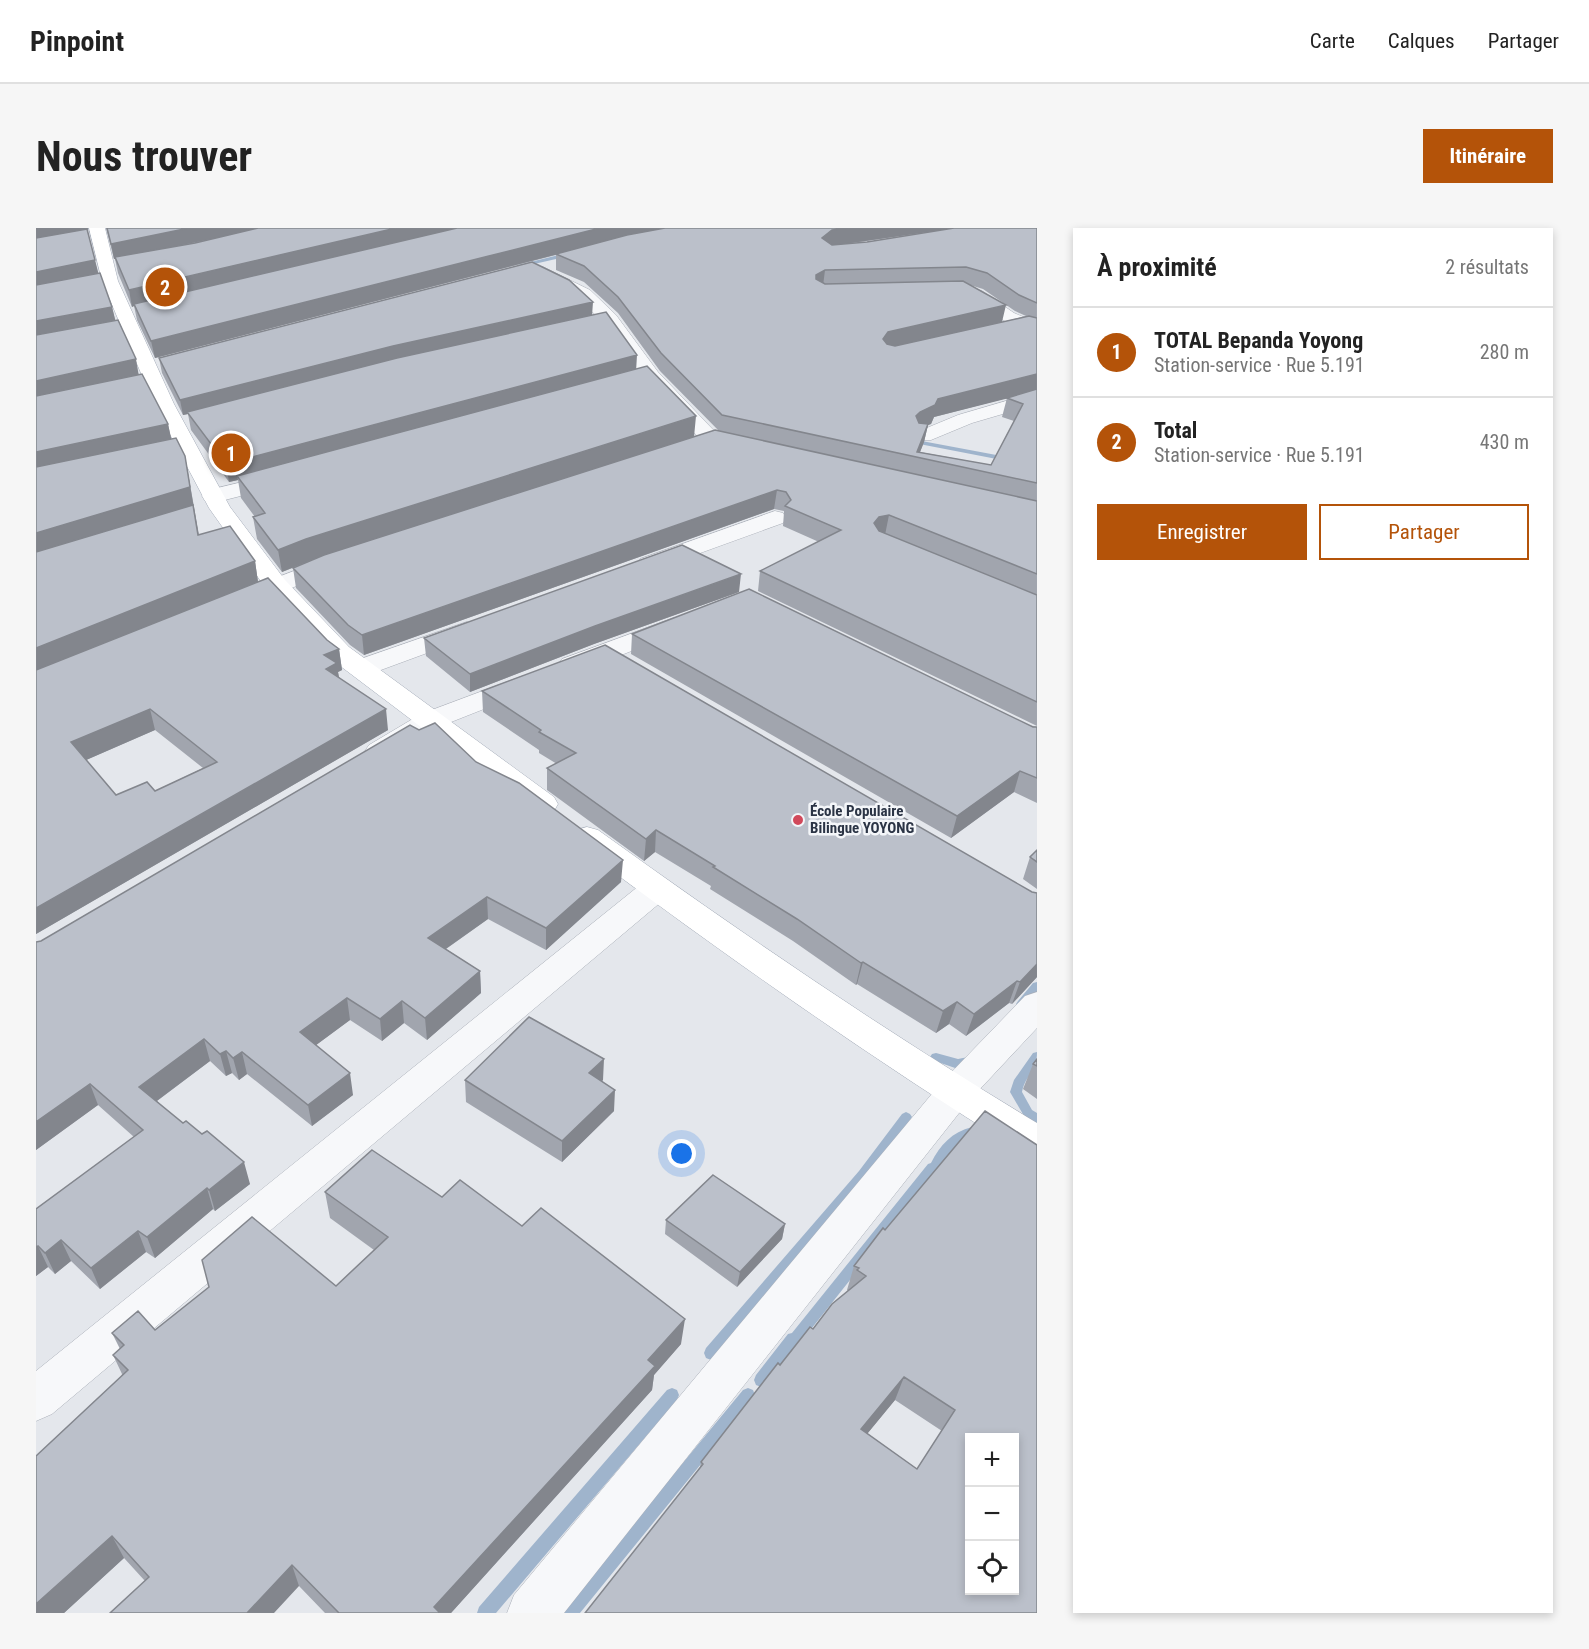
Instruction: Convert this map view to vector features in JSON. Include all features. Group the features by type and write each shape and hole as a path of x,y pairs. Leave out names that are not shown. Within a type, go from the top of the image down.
{"main road":[{"path":"99,232 106,275 148,375 182,436 210,506 276,585 324,637 361,668 656,889 954,1093 1037,1142"}],"street":[{"path":"555,261 527,268 576,288 610,319 651,376 712,440"},
{"path":"945,290 968,291 1031,327"},
{"path":"587,324 610,319"},
{"path":"1003,330 1031,327"},
{"path":"628,382 651,376"},
{"path":"924,436 965,419 1037,398"},
{"path":"690,447 712,440 768,453"},
{"path":"210,506 303,472"},
{"path":"630,571 775,518"},
{"path":"222,607 352,557"},
{"path":"360,763 431,720 701,615"},
{"path":"361,668 484,624"},
{"path":"604,652 635,670"},
{"path":"36,1399 656,889"},
{"path":"532,1613 954,1093 1037,1005"}],"building":[{"path":"107,228 189,228 111,244"},
{"path":"258,228 396,228 129,290 115,257 195,243"},
{"path":"457,228 600,228 151,341 134,304"},
{"path":"665,228 850,228 832,230 822,238 832,245 867,242 954,228 1037,228 1037,303 1019,295 987,273 966,267 825,270 816,275 816,279 825,284 963,281 1006,305 888,332 883,339 887,344 895,346 1029,316 1037,318 1037,374 938,399 935,405 916,416 919,423 928,424 917,452 991,465 1023,404 1007,398 1037,389 1037,483 722,415 661,353 618,297 584,266 556,254 627,235"},
{"path":"87,229 95,260 36,272 36,238"},
{"path":"532,262 569,280 593,302 393,346 180,400 159,358"},
{"path":"100,273 112,307 36,321 36,285"},
{"path":"606,312 637,355 226,464 187,412 397,358"},
{"path":"118,320 136,359 36,381 36,335"},
{"path":"647,366 696,416 306,539 278,550 253,517 265,513 237,476"},
{"path":"142,374 168,424 36,452 36,396"},
{"path":"715,430 1037,501 1037,574 889,515 879,517 874,523 879,531 1037,595 1037,702 760,571 841,530 785,506 791,500 786,492 777,490 362,635 348,625 293,568 324,555"},
{"path":"176,438 185,456 190,487 36,533 36,467"},
{"path":"193,505 198,535 230,526 255,561 36,648 36,552"},
{"path":"682,545 741,574 470,674 424,638"},
{"path":"268,578 327,640 339,649 324,655 337,663 326,669 386,709 36,908 36,670","holes":["150,709 217,762 155,791 147,782 116,795 71,742"]},
{"path":"749,589 1037,727 1037,778 1020,771 957,816 632,634"},
{"path":"605,645 1037,893 1037,964 1020,982 1017,981 974,1014 957,1002 943,1011 863,962 861,963 797,919 656,830 646,839 547,768 576,753 539,732 541,730 482,691"},
{"path":"435,723 476,762 519,783 623,860 546,928 487,897 428,938 480,971 425,1018 402,1001 380,1019 347,998 300,1032 350,1073 308,1105 242,1052 233,1058 226,1051 220,1054 204,1039 139,1087 183,1123 186,1121 202,1134 207,1131 244,1162 209,1190 207,1188 147,1237 138,1231 91,1268 61,1240 45,1253 38,1246 36,1247 36,1209 143,1130 90,1084 36,1122 36,942 410,725 419,730"},
{"path":"1037,850 1037,862 1030,857"},
{"path":"529,1017 604,1059 589,1073 615,1090 562,1141 465,1080"},
{"path":"985,1111 1037,1145 1037,1613 585,1613 703,1464 701,1462 778,1363 780,1365 810,1327 813,1329 832,1304 866,1276 854,1266 883,1228 885,1230","holes":["904,1377 955,1410 917,1469 861,1429"]},
{"path":"372,1150 442,1197 460,1180 522,1226 541,1208 685,1319 648,1360 655,1366 434,1607 440,1613 339,1613 292,1565 247,1613 110,1613 149,1577 112,1536 36,1604 36,1456 128,1370 113,1355 124,1345 112,1333 138,1311 155,1330 209,1287 202,1260 252,1217 336,1286 388,1237 325,1192"},
{"path":"713,1175 785,1224 740,1272 666,1220"}],"waterway":[{"path":"521,265 567,255"},
{"path":"911,441 1007,459"},
{"path":"1022,1004 1037,986"},
{"path":"1037,1056 1018,1083 1016,1092 1028,1113 1037,1120"},
{"path":"936,1057 958,1064 973,1060"},
{"path":"711,1353 863,1175 906,1117"},
{"path":"937,1163 959,1137 972,1132 980,1132"},
{"path":"799,1333 932,1168"},
{"path":"761,1380 793,1339"},
{"path":"485,1613 672,1395"},
{"path":"570,1613 748,1395"}],"place":[{"name":"Total","path":"165,287"},
{"name":"TOTAL Bepanda Yoyong","path":"231,453"},
{"name":"École Populaire Bilingue YOYONG","path":"798,820"}]}
